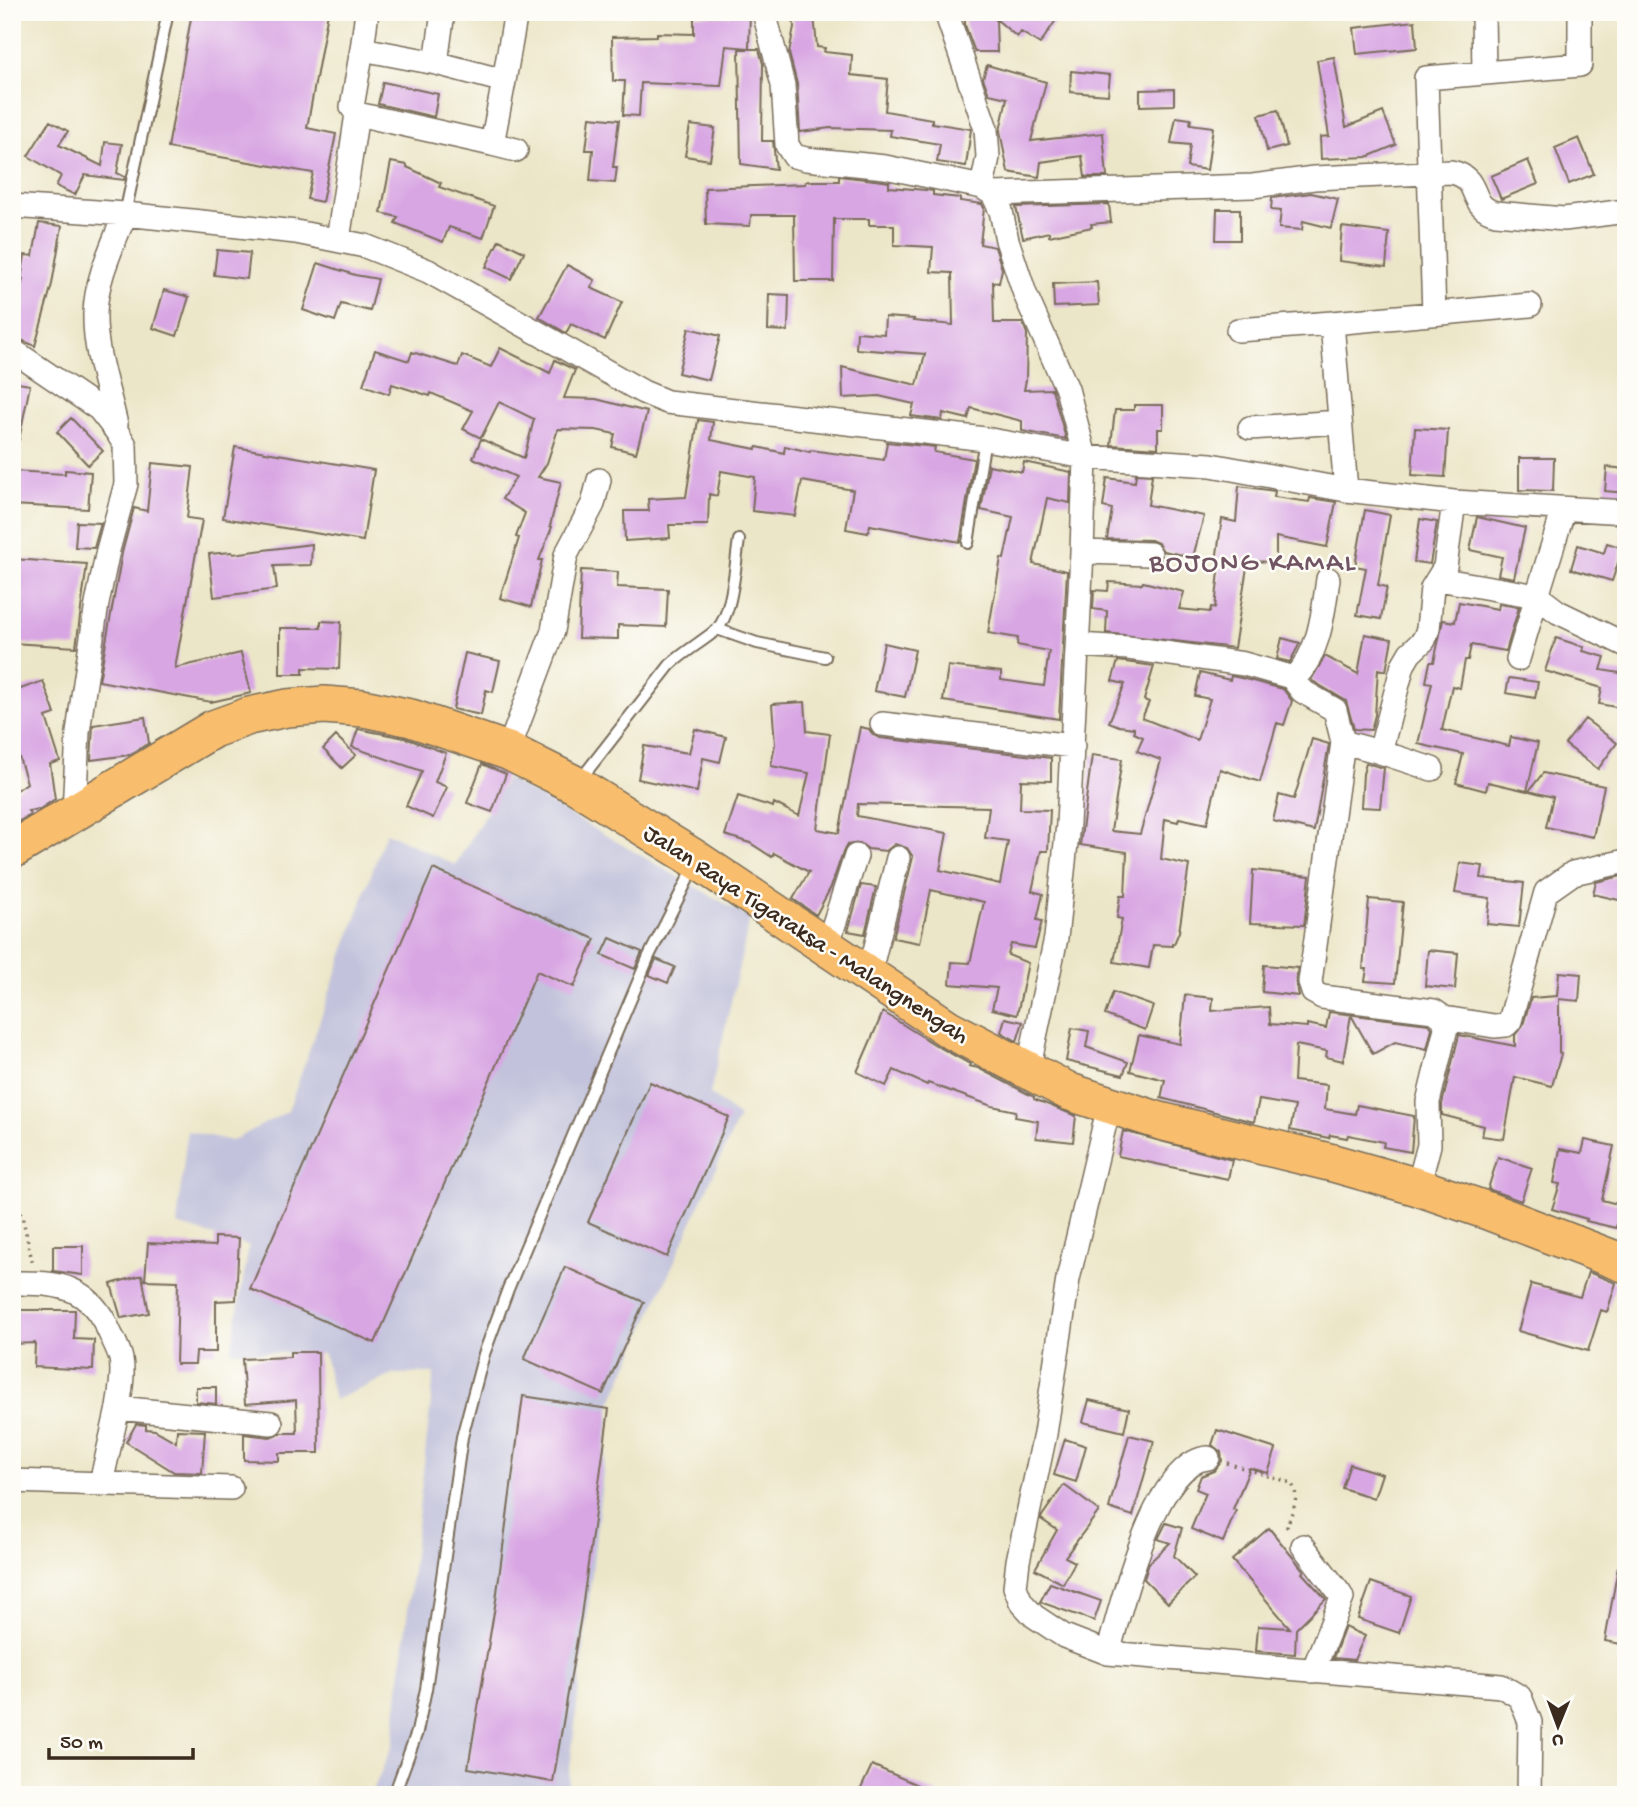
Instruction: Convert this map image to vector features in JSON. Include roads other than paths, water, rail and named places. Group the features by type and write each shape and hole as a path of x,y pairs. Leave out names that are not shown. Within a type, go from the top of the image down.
{"main road":[{"name":"Jalan Raya Tigaraksa - Malangnengah","path":"12,850 213,729 249,716 287,708 324,705 363,708 411,718 508,751 576,785 697,860 949,1029 1070,1092 1109,1106 1418,1187 1626,1264"}],"street":[{"path":"338,240 356,114 352,107 367,12"},
{"path":"436,63 443,12"},
{"path":"492,144 516,12"},
{"path":"764,12 783,85 787,145 794,156 806,159 884,167 987,191 1253,186 1314,178 1462,174 1469,180 1485,211 1564,219 1626,211"},
{"path":"946,12 986,129 987,191 1001,211 1007,240 1025,294 1067,388 1085,457 1068,824 1056,938 1028,1070"},
{"path":"1483,12 1484,73"},
{"path":"1434,313 1426,78 1580,65 1580,12"},
{"path":"362,49 436,63 504,81"},
{"path":"356,114 516,150"},
{"path":"12,206 125,214 296,232 365,246 428,271 643,392 667,402 985,439 1085,457 1211,465 1346,490 1454,502 1626,512"},
{"path":"117,432 102,374 95,311 100,284 125,214"},
{"path":"1238,330 1530,305"},
{"path":"1332,323 1346,490"},
{"path":"12,350 99,409 125,445 126,484 97,604 78,733 74,812"},
{"path":"1250,428 1340,422"},
{"path":"508,751 553,631 566,555 593,504 599,480"},
{"path":"1380,752 1403,665 1410,653 1424,640 1428,629 1432,588 1445,567 1454,502"},
{"path":"1518,659 1564,509"},
{"path":"1082,552 1150,554"},
{"path":"1294,679 1314,648 1321,627 1328,579"},
{"path":"1438,579 1537,596 1558,612 1626,645"},
{"path":"1078,645 1128,648 1244,664 1294,679 1303,691 1335,710 1343,743 1311,988 1322,997 1434,1011 1444,1018 1499,1027 1508,1024 1546,892 1573,873 1626,861"},
{"path":"882,724 1073,746"},
{"path":"1343,743 1432,769"},
{"path":"827,946 856,856"},
{"path":"869,975 898,858"},
{"path":"1418,1187 1429,1145 1428,1102 1446,1028 1444,1018"},
{"path":"1109,1106 1068,1279 1045,1434 1018,1561 1015,1587 1021,1602 1034,1616 1063,1636 1108,1653 1501,1686 1520,1697 1530,1722 1529,1795"},
{"path":"12,1283 37,1282 69,1289 86,1297 96,1307 121,1358 118,1408 101,1483"},
{"path":"118,1408 271,1423"},
{"path":"1108,1653 1143,1536 1178,1476 1195,1461 1209,1458"},
{"path":"12,1481 231,1488"},
{"path":"1303,1546 1342,1598 1313,1671"}],"lane":[{"path":"125,214 168,12"},
{"path":"968,543 985,439"},
{"path":"576,785 670,665 717,629 728,607 739,540"},
{"path":"717,629 757,643 825,657"},
{"path":"394,1795 417,1732 426,1689 462,1437 484,1354 508,1289 649,956 697,860"}],"district":[{"name":"BOJONG KAMAL","path":"1253,560"}]}
